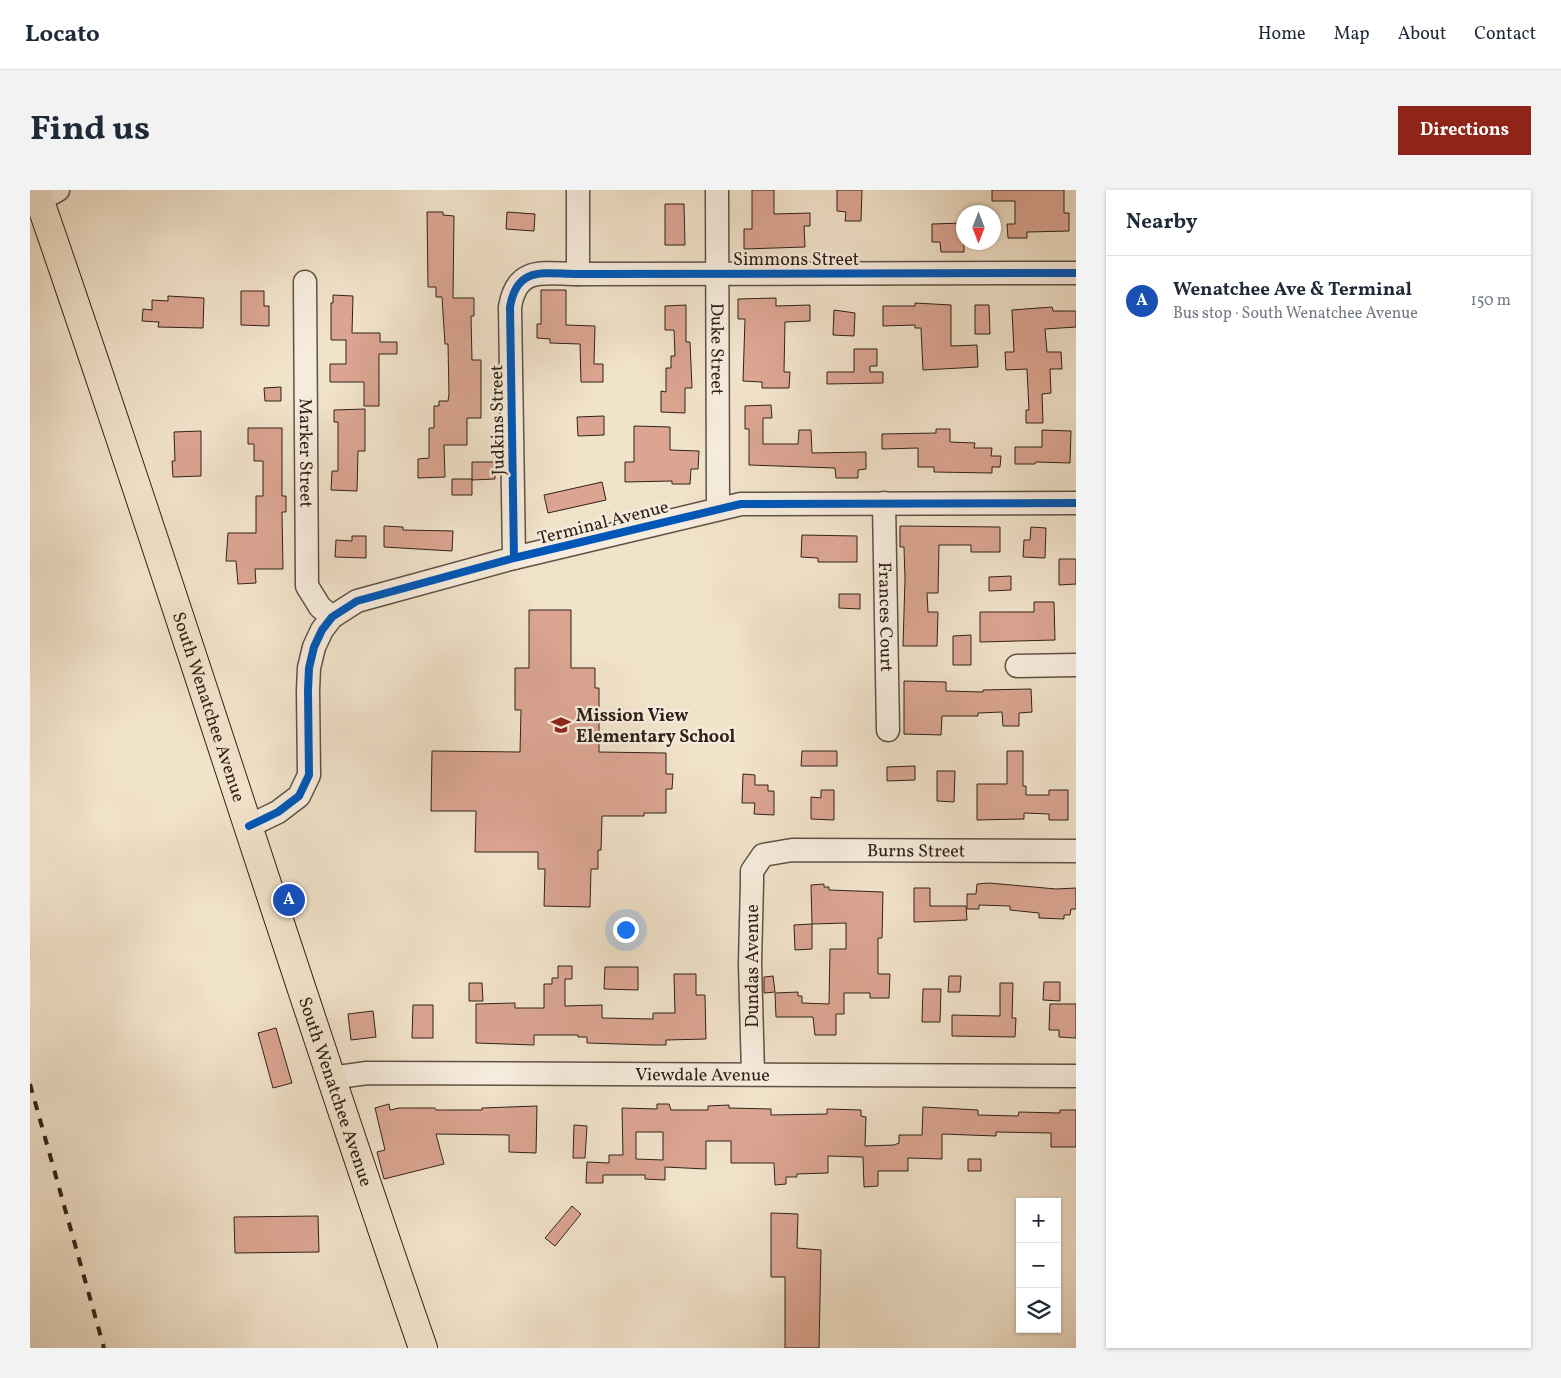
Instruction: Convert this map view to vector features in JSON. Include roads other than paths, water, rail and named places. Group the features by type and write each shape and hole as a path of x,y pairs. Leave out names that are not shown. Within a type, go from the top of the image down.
{"main road":[{"name":"South Wenatchee Avenue","path":"45,193 249,826 283,939 423,1348"}],"street":[{"path":"578,190 578,274"},
{"name":"Duke Street","path":"718,190 718,508"},
{"name":"Simmons Street","path":"518,283 524,277 536,274 1076,273"},
{"name":"Marker Street","path":"306,282 307,586 320,606 332,616"},
{"name":"Judkins Street","path":"514,558 510,307 518,283"},
{"name":"Frances Court","path":"884,503 888,730"},
{"name":"Terminal Avenue","path":"249,826 278,812 298,796 309,775 309,668 322,630 332,616 357,600 514,558 741,504 1076,503"},
{"path":"1017,666 1076,665"},
{"name":"Burns Street","path":"759,859 763,854 792,850 1076,850"},
{"name":"Dundas Avenue","path":"753,1074 750,963 752,871 759,859"},
{"name":"Viewdale Avenue","path":"331,1078 367,1073 1076,1076"}],"railway":[{"path":"30,1084 104,1348"}],"place":[{"name":"Mission View Elementary School","path":"561,725"},
{"name":"Wenatchee Ave & Terminal","path":"289,900"}]}
